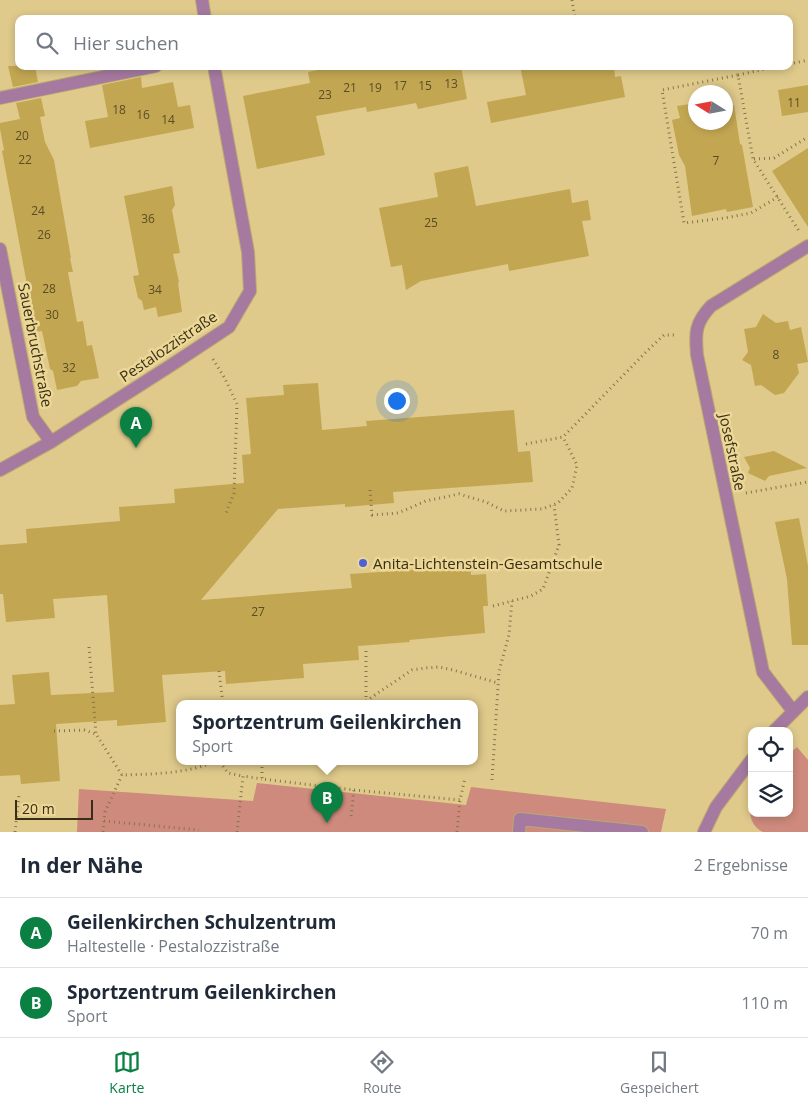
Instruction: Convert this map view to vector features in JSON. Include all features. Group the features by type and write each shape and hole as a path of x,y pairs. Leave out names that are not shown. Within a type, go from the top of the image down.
{"street":[{"path":"202,0 204,15"},
{"path":"0,98 136,70"},
{"name":"Pestalozzistraße","path":"0,470 51,442 229,327 250,291 248,252 218,70"},
{"path":"695,335 698,323 711,306 805,242"},
{"name":"Sauerbruchstraße","path":"0,249 33,417 51,442"},
{"name":"Josefstraße","path":"695,335 697,355 763,672 793,711"},
{"path":"778,727 808,698"},
{"path":"707,831 716,807 748,764"},
{"path":"519,832 520,819 586,829 642,832"}],"path":[{"path":"572,0 574,15"},
{"path":"793,63 808,60"},
{"path":"761,70 662,90 684,223 752,213 778,197"},
{"path":"738,75 753,159 805,242"},
{"path":"753,159 774,158 808,137"},
{"path":"526,444 563,437 664,336 695,335"},
{"path":"204,344 224,377 237,404 234,493 226,513"},
{"path":"370,490 372,515 398,513 426,502 459,494 486,502 504,511 542,509 558,503 572,488 577,465 563,437"},
{"path":"726,496 808,482"},
{"path":"493,606 531,596 543,589 559,545 554,505"},
{"path":"492,780 499,671 509,636 512,601"},
{"path":"89,647 96,734 122,775"},
{"path":"366,651 366,700"},
{"path":"370,700 412,670 425,668 439,667 498,683"},
{"path":"219,670 223,700"},
{"path":"54,731 84,730 96,734"},
{"path":"122,775 171,773 207,765"},
{"path":"222,765 228,773 262,779 460,800"},
{"path":"262,765 262,779"},
{"path":"103,832 105,812 122,775"},
{"path":"238,832 243,776"},
{"path":"457,832 460,800 465,778"},
{"path":"351,817 354,790"},
{"path":"15,832 19,794"},
{"path":"104,821 199,830"}],"shaded area":[{"path":"797,747 808,760 808,832 763,832 756,827 751,817 793,817 793,750"},
{"path":"257,783 466,805 471,787 666,809 661,832 77,832 79,789 253,801"}],"building":[{"path":"8,66 15,66 15,70 36,70 38,82 13,87"},
{"path":"318,70 462,70 467,99 418,109 416,103 367,112 366,107 316,116 325,155 257,169 243,96 310,83 308,72"},
{"path":"521,70 614,70 615,77 621,76 625,97 491,123 487,102 526,95"},
{"path":"141,77 142,88 173,82 178,107 190,105 194,128 90,148 85,121 108,117 102,85"},
{"path":"808,85 808,112 782,116 778,90"},
{"path":"41,98 45,116 40,117 45,142 54,160 71,258 73,272 68,272 77,322 83,321 87,346 92,345 99,378 81,381 77,386 57,390 53,371 50,369 42,331 34,332 29,306 31,306 2,151 4,150 0,129 0,123 20,119 16,103"},
{"path":"688,104 688,130 733,130 734,105 753,207 727,212 726,209 692,216 685,166 679,155 672,120 680,118 677,106"},
{"path":"808,148 808,227 772,171"},
{"path":"468,166 476,206 570,189 572,203 588,200 591,220 582,221 589,256 509,271 508,264 421,281 406,290 402,265 391,267 379,208 438,197 434,173"},
{"path":"172,186 175,205 172,210 180,253 173,254 179,282 182,312 158,317 156,307 144,310 142,301 138,298 133,276 139,275 124,196"},
{"path":"763,314 776,323 788,321 790,330 801,327 808,362 797,364 799,373 784,393 775,395 761,385 755,386 751,365 742,360 748,352 744,329 756,327"},
{"path":"318,383 322,430 367,426 366,421 514,410 518,452 530,451 533,482 393,492 394,503 345,507 345,504 278,509 201,600 352,588 350,574 470,566 471,575 486,574 488,606 483,606 485,633 358,646 359,660 303,664 304,678 226,684 225,671 162,675 166,722 117,726 117,720 56,724 60,781 21,784 20,775 0,776 0,705 15,704 12,675 49,672 51,695 114,692 107,595 53,599 55,618 6,622 3,594 0,594 0,545 27,543 26,529 120,521 119,507 175,503 174,489 244,483 242,455 251,454 246,398 284,395 283,385"},
{"path":"774,451 807,468 769,476 765,481 748,473 750,468 744,457"},
{"path":"799,518 808,566 808,645 792,645 787,579 775,522"}],"place":[{"name":"Geilenkirchen Schulzentrum","path":"136,448"},
{"name":"Anita-Lichtenstein-Gesamtschule","path":"363,563"},
{"name":"Sportzentrum Geilenkirchen","path":"327,823"}]}
